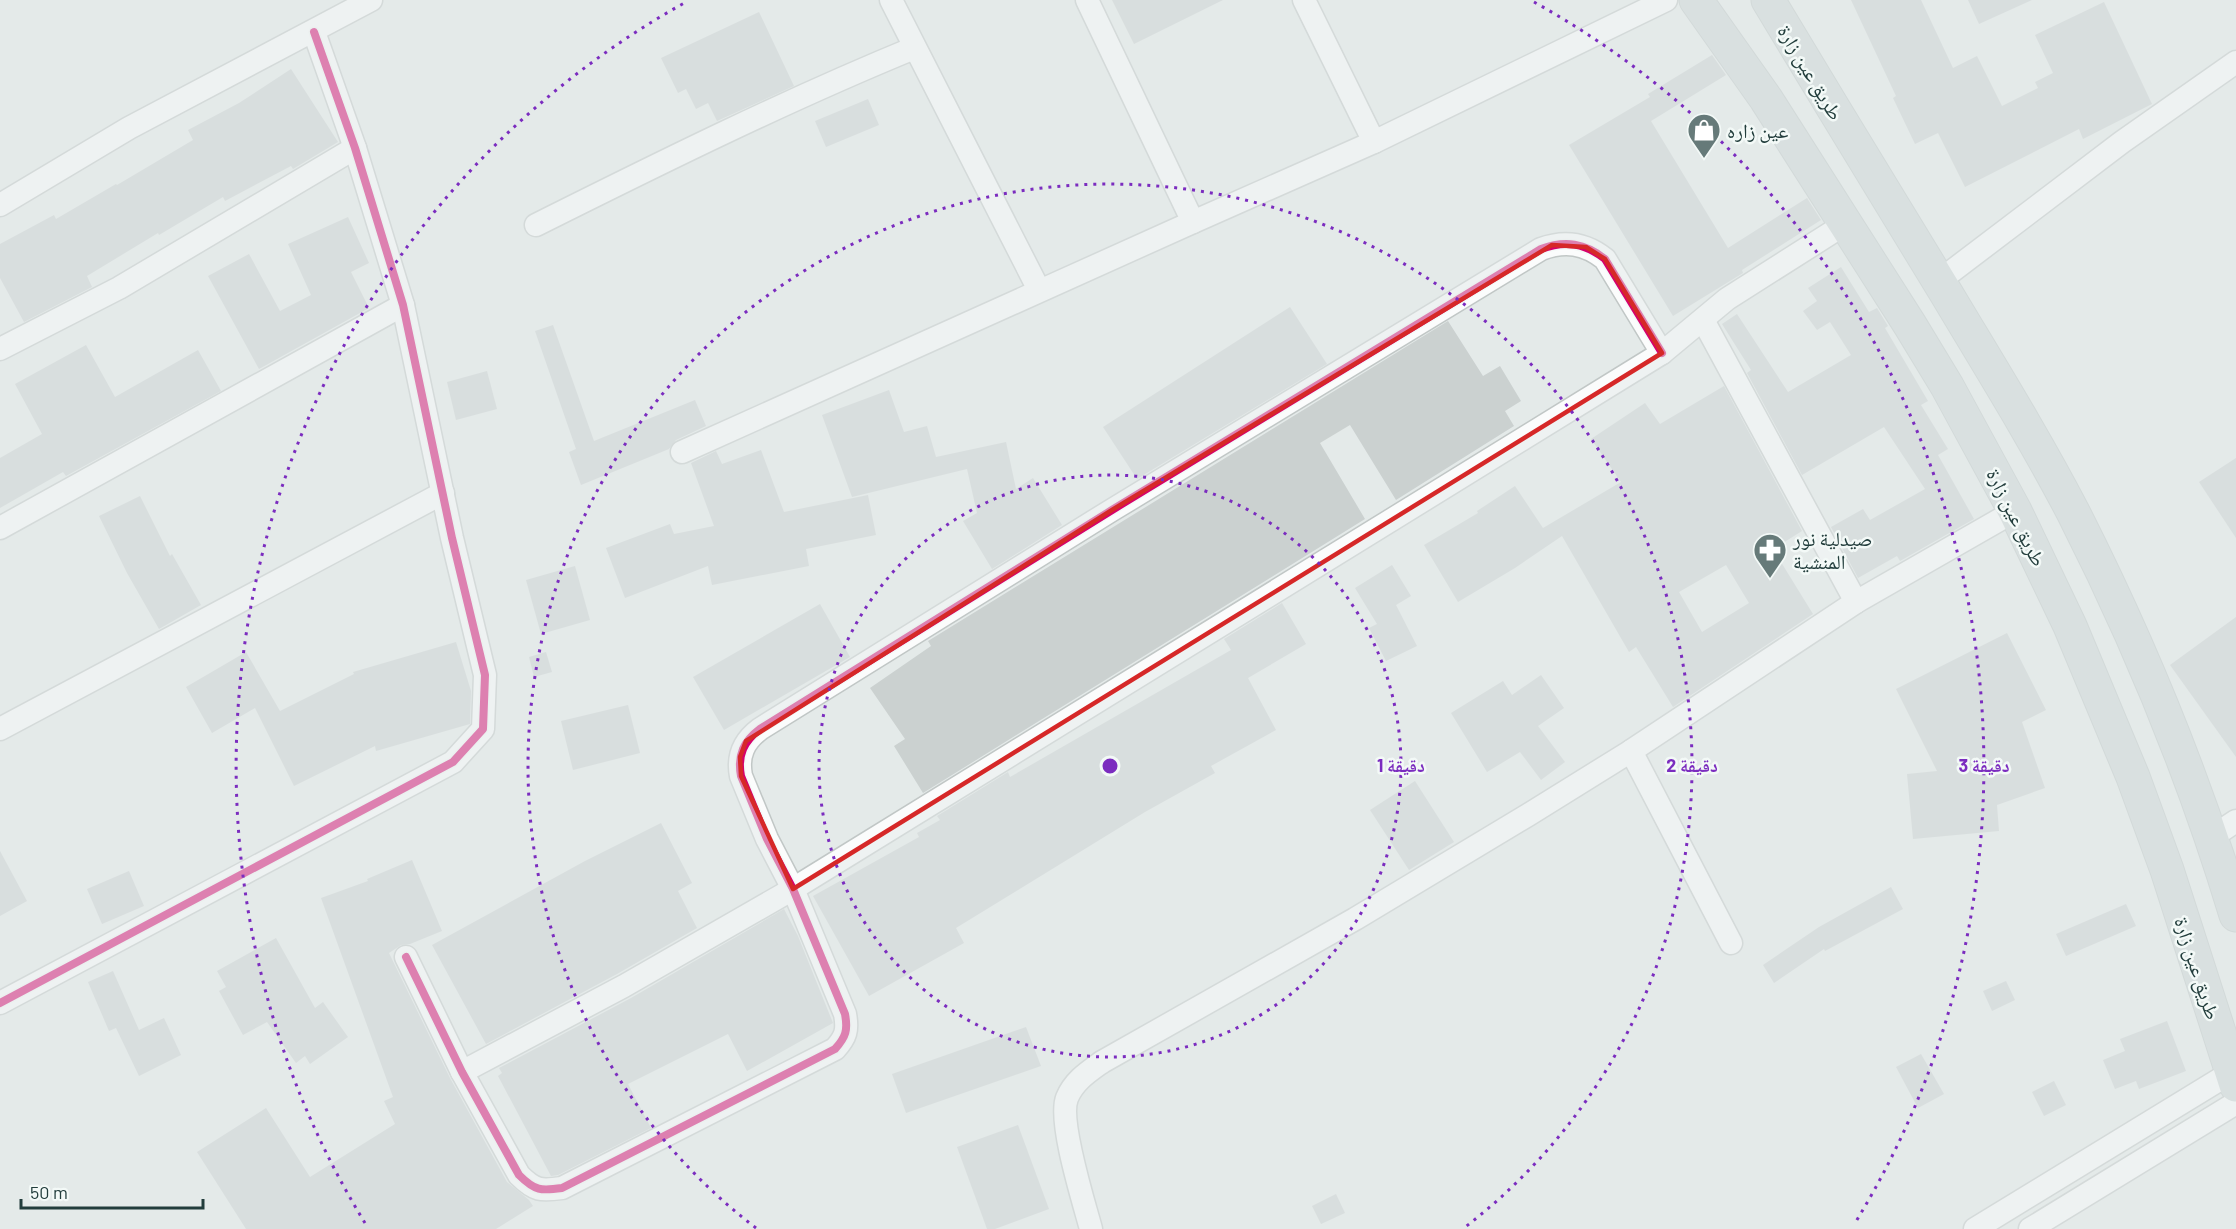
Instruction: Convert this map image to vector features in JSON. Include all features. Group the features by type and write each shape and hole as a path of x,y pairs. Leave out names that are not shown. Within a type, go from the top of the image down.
{"main road":[{"name":"طريق عين زارة","path":"1696,0 1766,99 1947,386 2015,511 2070,626 2133,777 2167,870 2235,1086"},
{"name":"طريق عين زارة","path":"1768,0 2038,448 2109,585 2184,758 2224,829 2236,915"}],"street":[{"path":"0,205 129,128 371,0"},
{"path":"891,0 1039,290"},
{"path":"1087,0 1193,222"},
{"path":"1304,0 1374,142"},
{"path":"682,452 1039,290 1374,142 1666,0"},
{"path":"0,1003 453,762 483,729 485,675 403,305 355,148 314,32"},
{"path":"536,225 828,84 914,48"},
{"path":"1939,281 2122,142 2236,62"},
{"path":"0,349 119,288 355,148"},
{"path":"462,1072 624,986 792,889 1662,353 1727,299 1845,224"},
{"path":"406,957 462,1072 519,1175 532,1188 547,1190 562,1188 835,1049 844,1039 848,1028 845,1014 741,776 740,758 746,741 760,729 1102,516 1541,249 1563,243 1586,246 1605,259 1662,353"},
{"path":"0,528 403,305"},
{"path":"1703,320 1856,602"},
{"path":"0,729 443,493"},
{"path":"1091,1229 1066,1127 1066,1100 1079,1079 1102,1062 1355,919 1631,751 1856,602 2015,511"},
{"path":"1631,751 1731,943"},
{"path":"1975,1229 2235,1086"},
{"path":"2030,1229 2235,1086"}],"highlighted area":[{"path":"1552,245 1586,247 1605,259 1662,353 793,889 741,776 740,757 746,741 1112,510"}],"building":[{"path":"1112,0 1223,0 1134,44"},
{"path":"1851,0 1921,0 1953,68 1977,56 2002,106 2038,88 2035,82 2053,73 2035,35 2104,2 2152,104 2083,139 2079,129 1965,187 1938,133 1915,144 1893,98 1896,96"},
{"path":"1968,0 2032,0 1979,24"},
{"path":"759,12 794,86 717,121 708,103 696,109 686,89 678,93 661,58"},
{"path":"1712,55 1726,75 1651,121 1728,248 1807,198 1821,220 1742,270 1743,273 1673,316 1569,145 1650,97 1648,94"},
{"path":"291,69 338,142 293,169 291,166 225,201 223,197 159,235 158,233 87,276 92,287 24,322 0,278 0,244 54,215 56,219 193,140 188,130 239,103"},
{"path":"868,99 879,125 826,147 815,121"},
{"path":"348,217 369,263 351,272 369,308 259,369 208,276 249,254 280,311 311,295 288,244"},
{"path":"1841,267 1869,312 1877,308 1888,326 1885,328 1928,401 1921,405 1948,449 1938,455 1974,519 1900,561 1897,556 1858,578 1831,527 1863,509 1870,520 1925,489 1884,427 1802,475 1747,373 1751,370 1722,324 1737,314 1788,392 1851,355 1830,322 1817,330 1803,311 1817,301 1808,288"},
{"path":"1290,307 1327,364 1137,479 1103,427"},
{"path":"1448,321 1483,376 1500,366 1521,401 1505,411 1514,426 1396,500 1350,425 1320,443 1365,519 923,793 894,746 905,739 870,688 931,646 928,641"},
{"path":"553,325 594,441 695,400 706,426 676,440 669,449 581,485 569,452 576,449 535,331"},
{"path":"86,345 115,397 198,350 221,391 66,476 63,472 0,508 0,458 42,434 15,384"},
{"path":"487,371 497,409 456,420 447,382"},
{"path":"1724,386 1802,531 1773,549 1813,614 1673,707 1636,647 1629,652 1562,536 1515,568 1458,602 1424,545 1478,513 1477,511 1515,486 1543,528 1621,482 1591,439 1645,403 1660,424","holes":["1726,565 1749,603 1702,632 1679,592"]},
{"path":"889,390 904,432 927,426 936,457 1006,442 1016,489 1033,478 1062,525 992,569 963,521 977,513 967,469 852,497 822,415"},
{"path":"761,450 784,512 868,495 876,535 806,549 809,566 712,585 708,566 625,598 606,548 670,524 674,534 714,526 691,463 716,451 722,464"},
{"path":"2236,458 2236,538 2199,482"},
{"path":"140,496 170,556 172,554 201,605 159,629 127,573 99,516"},
{"path":"1392,565 1411,596 1396,605 1417,646 1386,661 1369,628 1377,624 1355,588"},
{"path":"575,566 590,620 541,634 526,580"},
{"path":"1282,603 1306,644 1248,678 1276,730 1211,766 1215,773 1145,812 956,928 964,943 869,996 813,896 919,837 917,833 940,820 937,816 1008,772 1010,777 1231,650 1224,639"},
{"path":"820,604 850,657 724,730 693,677"},
{"path":"2236,617 2236,757 2170,665"},
{"path":"2007,633 2046,710 2022,722 2045,788 1997,805 1999,831 1913,839 1907,774 1937,771 1896,689"},
{"path":"456,642 471,691 470,724 376,751 375,746 294,786 255,708 212,733 186,687 246,652 280,711 354,674 353,672"},
{"path":"546,652 552,672 534,677 529,657"},
{"path":"1541,675 1564,708 1538,726 1565,762 1541,780 1520,752 1487,772 1451,713 1503,681 1512,695"},
{"path":"628,705 640,753 573,770 561,721"},
{"path":"1415,781 1454,842 1409,870 1370,810"},
{"path":"661,823 692,883 678,891 697,928 486,1044 432,945 585,861"},
{"path":"0,851 27,901 0,916"},
{"path":"412,860 442,931 410,944 401,945 389,953 450,1078 507,1182 533,1206 496,1229 246,1229 197,1152 266,1108 310,1177 395,1124 384,1101 393,1097 321,898 368,881 367,879"},
{"path":"129,871 144,906 102,924 87,889"},
{"path":"1891,887 1903,909 1825,951 1824,949 1774,983 1763,965 1819,927"},
{"path":"2126,904 2136,926 2066,956 2056,934"},
{"path":"784,909 798,936 833,1023 747,1071 728,1034 628,1084 651,1128 558,1175 551,1176 498,1076 502,1073 499,1068 631,998"},
{"path":"276,938 315,1008 323,1002 348,1037 310,1064 305,1056 296,1063 267,1022 243,1035 219,991 226,987 217,971"},
{"path":"113,971 139,1030 164,1018 181,1055 139,1076 116,1028 109,1031 88,982"},
{"path":"2006,981 2015,1000 1992,1011 1983,991"},
{"path":"2167,1021 2186,1071 2139,1089 2136,1081 2115,1089 2103,1060 2125,1051 2120,1039"},
{"path":"1026,1027 1041,1066 906,1113 892,1074"},
{"path":"1921,1054 1944,1094 1918,1108 1896,1067"},
{"path":"2054,1081 2066,1105 2044,1116 2032,1092"},
{"path":"1018,1125 1049,1209 995,1229 987,1229 957,1147"},
{"path":"1336,1194 1345,1213 1321,1224 1312,1206"}],"cycle path":[{"path":"0,1003 453,762 483,729 485,675 452,538 403,305 355,148 314,32"},
{"path":"406,957 462,1072 519,1175 539,1189 562,1188 835,1049 844,1037 845,1014 793,889 767,839 741,776 740,761 743,749 760,729 1112,510 1541,249 1567,244 1582,246 1605,259 1662,353"}],"place":[{"name":"عين زاره","path":"1704,159"},
{"name":"صيدلية نور المنشية","path":"1770,579"}]}
